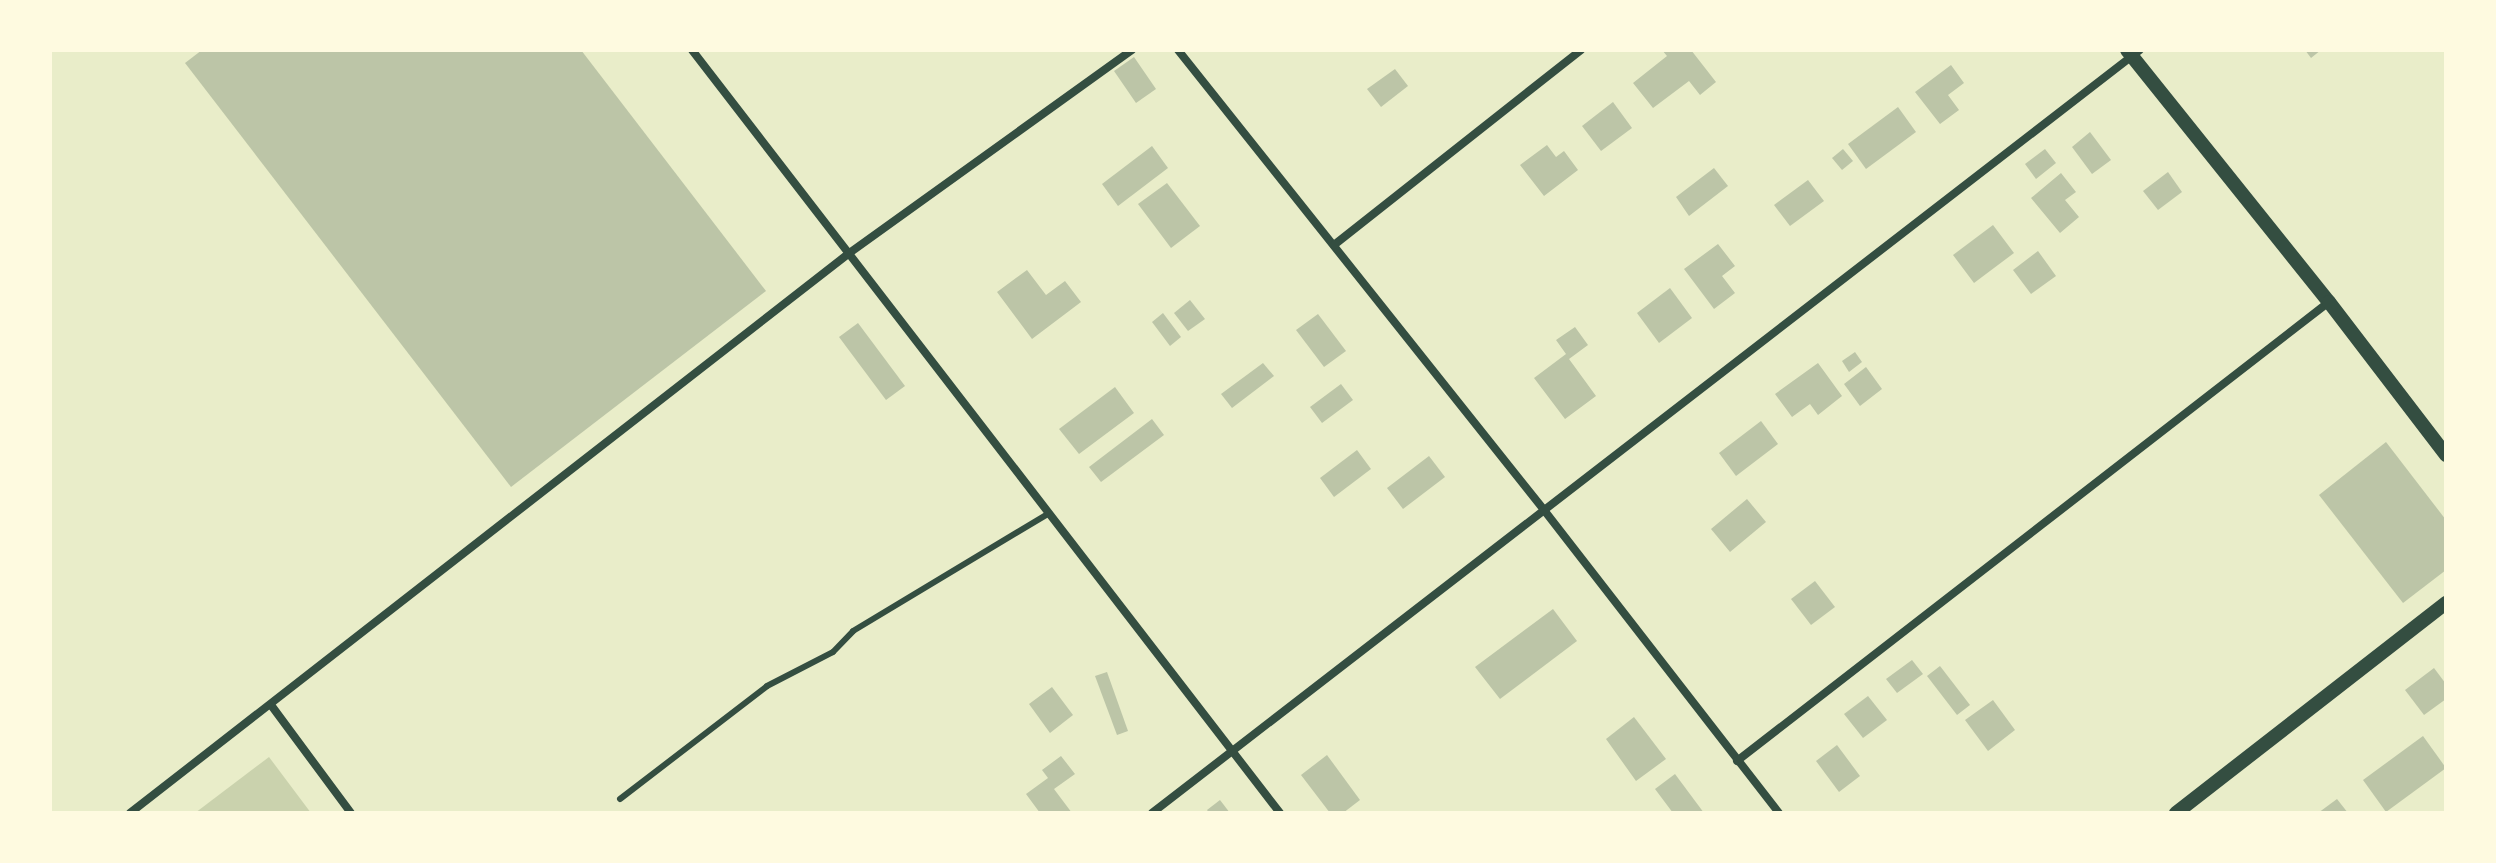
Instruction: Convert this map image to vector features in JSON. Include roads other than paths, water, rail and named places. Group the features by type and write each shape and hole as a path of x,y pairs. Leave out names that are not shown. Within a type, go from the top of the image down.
{"street":[{"path":"692,50 1280,813"},
{"path":"130,813 848,254 1132,50"},
{"path":"1178,50 1544,510 1779,813"},
{"path":"1334,245 1581,50"},
{"path":"1152,813 2133,52 2446,455"},
{"path":"1737,761 2329,302"},
{"path":"2176,813 2446,603"},
{"path":"271,705 351,813"}],"lane":[{"path":"620,799 767,686 833,652 853,631 1048,514"}]}
